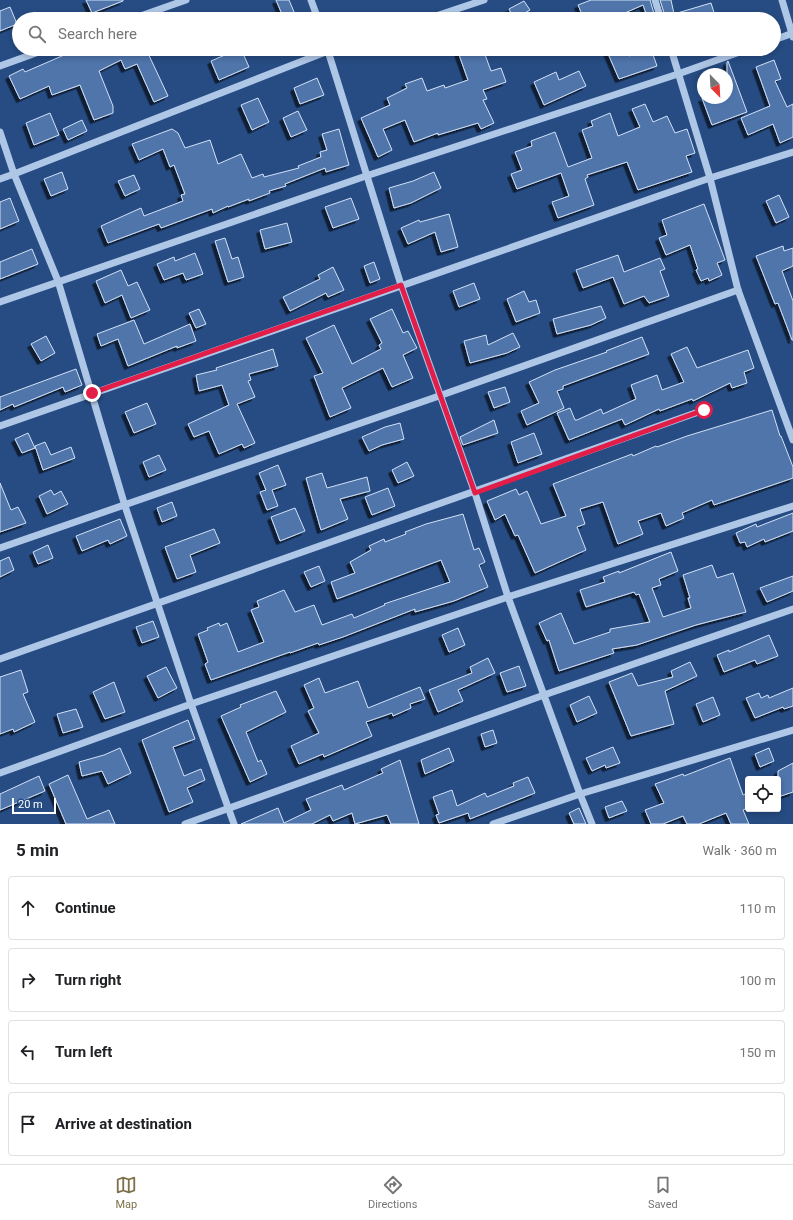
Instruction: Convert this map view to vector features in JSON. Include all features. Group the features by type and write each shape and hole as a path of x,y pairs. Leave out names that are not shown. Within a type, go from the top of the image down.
{"street":[{"path":"152,12 186,0"},
{"path":"311,0 315,12"},
{"path":"448,12 484,0"},
{"path":"656,0 659,12"},
{"path":"781,38 792,34 782,0"},
{"path":"0,66 28,56"},
{"path":"0,179 315,56"},
{"path":"332,56 366,176 401,285 439,396 475,493 508,597 592,824"},
{"path":"673,56 710,178 738,290 793,440"},
{"path":"0,302 366,176 678,74 728,56"},
{"path":"0,132 14,174 58,281 125,506 191,704 234,824"},
{"path":"0,426 710,178 793,152"},
{"path":"0,548 125,506 738,290"},
{"path":"0,660 158,602 475,493 704,410"},
{"path":"0,773 191,704 508,597 793,506"},
{"path":"185,824 544,695 793,609"},
{"path":"492,824 580,794 793,730"}],"building":[{"path":"86,0 123,0 95,12 92,12"},
{"path":"276,0 289,0 294,12 281,12"},
{"path":"591,0 650,0 654,12 646,12 643,5 627,12 581,12 578,5"},
{"path":"660,0 671,0 674,12 664,12"},
{"path":"524,1 530,10 526,12 510,12 509,9"},
{"path":"711,3 714,12 681,12"},
{"path":"10,7 12,12 12,26 0,31 0,11"},
{"path":"62,56 149,56 168,96 154,102 137,64 125,69 121,60 99,71 113,106 113,113 94,120 80,85 52,95 49,86 20,99 9,76 23,69 25,72"},
{"path":"223,56 244,56 249,67 219,80 211,61"},
{"path":"459,56 486,56 491,71 501,68 506,82 483,90 487,99 483,100 494,123 481,129 478,123 438,135 438,133 414,142 405,120 383,129 392,150 378,157 361,118 390,105 387,98 407,88 405,84 422,78 427,91 444,85 445,88 468,80"},
{"path":"609,56 653,56 657,66 619,79"},
{"path":"774,60 781,79 775,81 787,107 793,104 793,137 780,143 773,124 748,135 741,118 770,106 756,67"},
{"path":"728,61 731,68 727,68"},
{"path":"579,71 586,86 544,105 534,82 556,72 559,80"},
{"path":"733,74 747,112 712,125 704,104 733,104"},
{"path":"317,78 324,95 300,104 294,88"},
{"path":"258,98 269,122 252,130 241,105"},
{"path":"645,104 653,122 667,116 675,133 687,129 695,153 686,156 692,172 638,190 627,162 587,175 588,177 585,179 594,205 558,218 552,202 569,196 561,173 517,189 511,174 522,170 515,152 532,146 531,141 555,132 568,167 592,158 582,130 593,126 591,121 610,113 618,136 640,127 632,109"},
{"path":"298,111 307,130 291,137 283,118"},
{"path":"50,113 59,135 34,145 26,123"},
{"path":"82,120 87,131 68,140 63,129"},
{"path":"172,129 178,133 185,148 210,140 218,164 241,154 252,178 263,174 264,177 299,168 298,166 321,157 320,152 327,150 322,134 339,129 349,165 326,172 325,168 285,184 286,186 269,191 270,193 249,201 249,199 213,213 212,209 161,228 159,224 108,243 101,226 141,208 144,216 183,201 181,195 185,194 174,165 170,167 163,149 139,160 132,144"},
{"path":"62,172 68,189 51,196 44,179"},
{"path":"434,172 441,188 411,203 394,208 389,188 413,181"},
{"path":"134,175 140,189 125,196 118,181"},
{"path":"779,195 789,217 776,223 766,201"},
{"path":"10,198 19,221 0,229 0,202"},
{"path":"351,198 359,219 333,228 325,207"},
{"path":"704,204 725,260 717,263 722,275 709,281 708,278 701,281 696,270 698,269 690,245 666,255 659,238 667,235 662,220"},
{"path":"449,214 458,247 441,252 435,232 408,244 401,228 419,220 420,222"},
{"path":"287,223 292,242 265,249 260,230"},
{"path":"225,238 232,259 238,257 244,277 228,282 215,241"},
{"path":"783,246 784,251 793,248 793,266 782,271 793,301 793,340 778,303 775,304 756,256"},
{"path":"32,249 38,264 0,279 0,262"},
{"path":"195,253 203,274 186,280 183,273 164,280 157,264 174,257 175,261"},
{"path":"618,255 624,272 660,258 665,269 660,271 669,296 649,303 644,296 624,304 613,277 583,288 576,270"},
{"path":"374,262 380,279 370,283 364,266"},
{"path":"333,267 344,290 328,297 326,293 290,311 283,297 320,279 318,275"},
{"path":"121,270 128,286 137,282 150,310 131,318 122,295 105,303 96,281"},
{"path":"474,283 480,299 459,307 453,291"},
{"path":"524,291 529,302 536,300 540,313 516,322 507,299"},
{"path":"601,306 606,318 591,325 557,334 553,319"},
{"path":"199,309 206,324 196,328 189,313"},
{"path":"392,309 403,333 408,331 417,348 403,355 413,378 392,387 383,368 342,388 351,408 330,417 314,376 323,373 306,338 334,325 352,364 381,349 379,345 382,343 370,319"},
{"path":"134,320 144,344 190,324 196,341 177,348 177,346 128,366 118,339 101,346 97,334"},
{"path":"513,333 520,347 507,353 470,363 464,341 486,335 488,345"},
{"path":"46,336 55,353 41,361 31,344"},
{"path":"642,337 649,354 563,386 563,389 557,391 564,408 527,425 521,411 539,403 529,382 555,370 607,352 606,351"},
{"path":"687,347 697,368 748,350 754,368 744,372 747,383 732,388 730,383 693,401 692,399 660,411 659,409 625,425 622,419 569,440 557,413 570,408 575,420 601,409 603,414 636,399 631,385 657,375 662,390 684,382 671,354"},
{"path":"273,349 278,366 249,374 251,380 248,381 255,397 237,404 255,443 244,448 242,444 219,454 209,431 194,437 188,424 229,405 222,385 199,391 196,375 217,370 216,368"},
{"path":"76,369 82,385 65,392 63,387 14,407 13,404 0,410 0,397"},
{"path":"505,387 510,402 494,408 488,392"},
{"path":"147,403 156,424 134,433 125,412"},
{"path":"772,410 780,436 793,467 793,478 714,505 712,500 682,513 684,518 666,526 661,513 638,521 643,534 618,544 603,502 580,509 585,524 577,527 586,550 535,573 518,535 515,536 505,514 495,520 487,501 516,489 519,495 527,491 541,524 566,516 553,484 632,454 633,456 656,446 657,447 687,436"},
{"path":"494,420 498,433 463,445 460,437"},
{"path":"400,423 404,439 382,445 369,451 362,437 385,427"},
{"path":"28,433 35,448 22,453 15,439"},
{"path":"534,433 542,454 518,463 511,442"},
{"path":"45,442 51,455 71,447 75,458 43,470 35,446"},
{"path":"159,455 166,470 149,477 143,462"},
{"path":"407,462 414,476 398,483 392,470"},
{"path":"278,465 286,485 272,490 278,506 267,510 260,492 266,490 259,473"},
{"path":"322,473 327,488 367,477 370,491 340,499 348,519 321,530 306,478"},
{"path":"0,483 11,510 18,507 26,523 0,532"},
{"path":"388,488 395,506 372,515 365,497"},
{"path":"51,490 54,495 61,491 68,504 47,514 39,496"},
{"path":"172,502 177,516 162,522 157,508"},
{"path":"295,508 305,531 280,541 271,517"},
{"path":"793,513 793,531 765,542 764,539 747,547 745,542 740,543 736,533 756,524 757,527"},
{"path":"463,514 474,550 479,548 485,562 479,565 488,587 454,601 415,612 415,609 343,637 290,652 211,680 205,664 208,662 198,634 219,623 220,626 227,623 238,652 264,642 251,610 259,607 257,601 284,590 295,612 314,605 322,625 352,614 354,618 385,605 384,604 450,582 441,560 337,599 331,582 355,573 350,562 371,550 369,546 384,539 385,542 406,534 405,532 426,524"},
{"path":"120,519 127,536 110,544 108,540 82,551 76,536"},
{"path":"214,529 220,543 190,555 196,572 177,579 165,547"},
{"path":"48,545 53,558 38,564 33,552"},
{"path":"671,552 678,571 659,579 661,585 652,588 663,617 691,608 688,598 690,598 683,575 712,565 717,578 733,573 746,612 696,625 637,645 612,649 614,653 559,671 549,640 547,641 539,623 561,613 574,644 610,632 610,629 650,622 639,594 636,595 634,592 586,607 580,590 605,582 603,577 619,571 619,573"},
{"path":"9,557 14,570 0,577 0,561"},
{"path":"319,566 325,581 311,587 304,572"},
{"path":"793,576 793,591 767,602 760,588"},
{"path":"153,621 159,637 142,643 136,627"},
{"path":"458,628 465,645 449,652 442,635"},
{"path":"769,635 778,656 757,664 755,660 724,672 717,655 729,650 729,652"},
{"path":"488,658 495,673 458,690 463,701 438,712 429,690 472,673 470,667"},
{"path":"690,662 697,676 665,691 674,724 631,736 609,682 632,673 638,686 673,677 671,671"},
{"path":"519,666 526,686 507,692 500,673"},
{"path":"166,667 177,688 158,698 147,676"},
{"path":"21,670 28,692 23,694 35,722 14,732 13,729 0,734 0,677"},
{"path":"319,678 325,693 358,681 368,708 420,687 425,699 410,704 411,708 393,716 392,713 366,722 372,736 324,757 323,754 299,764 291,746 319,733 308,711 314,708 304,685"},
{"path":"114,682 125,712 105,719 93,692"},
{"path":"793,688 793,706 784,709 783,707 755,718 746,698 759,693 761,698 768,695 769,698"},
{"path":"276,691 286,712 246,732 258,762 261,760 267,774 250,782 221,716 241,707 240,705"},
{"path":"589,696 597,713 577,722 570,705"},
{"path":"713,697 720,715 703,722 696,704"},
{"path":"76,709 83,727 63,733 57,714"},
{"path":"188,720 195,739 173,747 184,776 201,769 205,780 187,788 193,802 169,812 142,740"},
{"path":"493,730 497,743 485,747 481,734"},
{"path":"613,747 620,763 606,768 605,765 592,771 586,758"},
{"path":"120,748 131,773 108,784 102,771 82,776 79,762 104,755"},
{"path":"449,748 454,761 425,774 421,760"},
{"path":"769,748 774,761 760,767 755,754"},
{"path":"730,758 743,795 745,794 745,809 743,810 749,824 731,824 726,813 699,824 687,824 683,816 663,824 651,824 645,810 664,803 655,784 683,774 684,776"},
{"path":"400,760 419,824 391,824 387,815 355,824 352,813 333,821 330,815 312,824 241,824 278,808 284,823 311,810 306,799 342,785 344,790 383,773 381,769"},
{"path":"793,763 793,792 781,796 781,776 778,776 778,771"},
{"path":"68,775 87,819 109,810 115,824 66,824 49,784"},
{"path":"39,776 45,791 0,810 0,794"},
{"path":"528,777 535,793 470,819 468,813 439,823 436,815 439,814 433,797 452,790 457,806 485,793 487,797 514,786 513,783"},
{"path":"622,801 627,811 609,818 605,807"},
{"path":"579,808 586,824 574,824 569,813"}],"route":[{"path":"92,393 401,285 439,396 475,493 704,410"}]}
